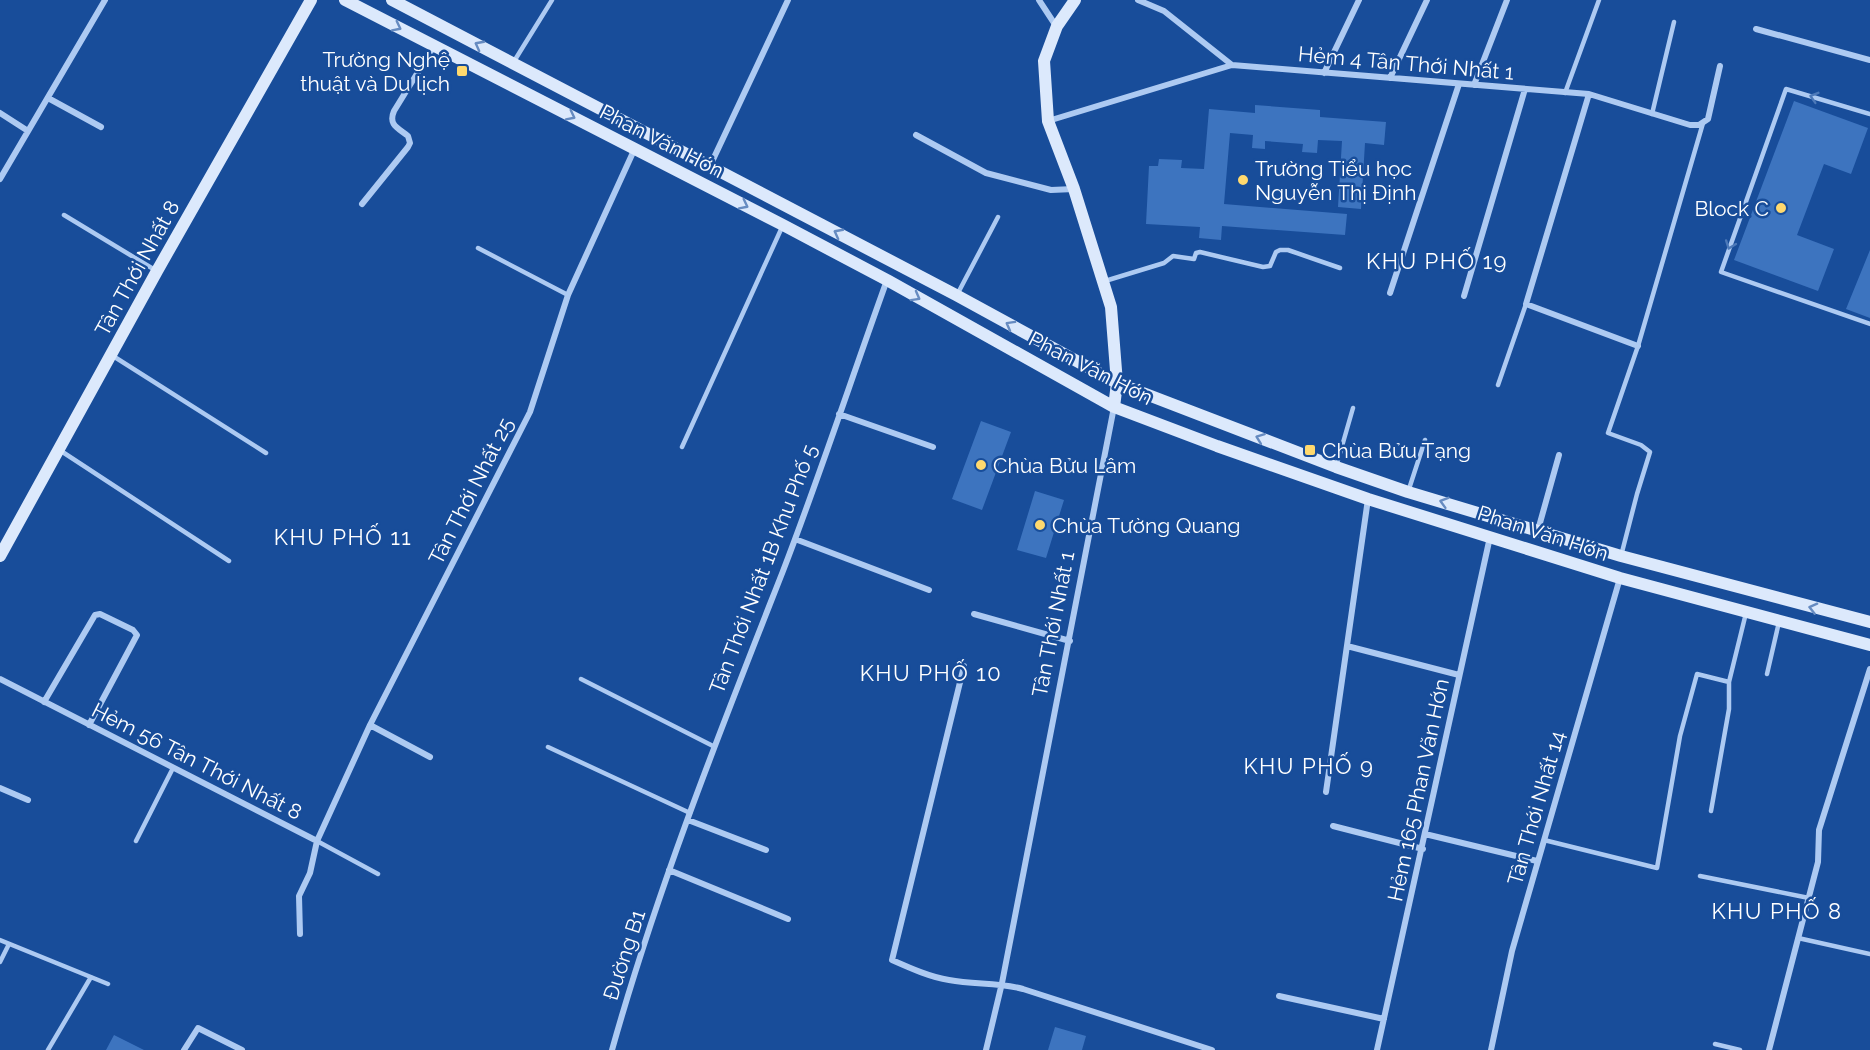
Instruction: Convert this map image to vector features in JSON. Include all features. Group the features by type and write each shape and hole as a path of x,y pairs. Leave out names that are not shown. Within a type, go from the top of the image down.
{"main road":[{"name":"Tân Thới Nhất 8","path":"0,556 311,0"},
{"name":"Phan Văn Hớn","path":"345,0 783,225 1114,406 1217,446 1368,499 1620,578 1870,645"},
{"name":"Phan Văn Hớn","path":"392,0 956,295 1117,383 1336,467 1408,492 1621,556 1870,622"},
{"name":"Tân Thới Nhất 1","path":"1075,0 1057,26 1044,61 1048,121 1074,189 1111,307 1117,383 1114,406"}],"street":[{"path":"0,179 105,0"},
{"path":"710,166 788,0"},
{"path":"1039,0 1057,26"},
{"path":"1138,0 1164,11 1232,65"},
{"path":"1324,73 1359,0"},
{"path":"1390,78 1427,0"},
{"path":"1474,85 1507,0"},
{"path":"1756,29 1870,60"},
{"path":"362,204 410,143 408,136 393,125 391,119 435,46"},
{"name":"Hẻm 4 Tân Thới Nhất 1","path":"1048,121 1232,65 1588,94 1689,125 1703,123"},
{"path":"1703,123 1708,119 1720,66"},
{"path":"1390,293 1459,84"},
{"path":"1464,296 1525,89"},
{"path":"1588,94 1526,304 1638,346"},
{"path":"48,98 101,127"},
{"path":"0,113 28,132"},
{"path":"916,135 986,174 1051,190 1074,189"},
{"name":"Tân Thới Nhất 25","path":"300,934 299,896 310,873 317,841 370,725 530,412 568,295 634,148"},
{"name":"Tân Thới Nhất 1B Khu Phố 5","path":"669,870 713,746 795,539 887,280"},
{"name":"Tân Thới Nhất 1","path":"986,1050 1002,983 1114,406"},
{"path":"839,414 933,447"},
{"path":"1538,530 1559,455"},
{"path":"1326,792 1368,499"},
{"name":"Hẻm 165 Phan Văn Hớn","path":"1377,1050 1490,536"},
{"path":"795,539 929,590"},
{"name":"Tân Thới Nhất 14","path":"1491,1050 1512,951 1620,578"},
{"path":"974,614 1070,640"},
{"path":"44,702 95,615 100,615 133,630 137,635 89,725"},
{"path":"1347,646 1459,675"},
{"path":"964,666 892,960 949,980 1002,983 1143,1026 1212,1050"},
{"path":"1769,1050 1818,862 1819,830 1870,669"},
{"name":"Hẻm 56 Tân Thới Nhất 8","path":"0,679 317,841"},
{"path":"370,725 430,757"},
{"path":"0,788 28,800"},
{"path":"689,817 766,850"},
{"path":"1333,826 1423,849"},
{"path":"1425,834 1537,861"},
{"path":"669,870 788,919"},
{"name":"Đường B1","path":"612,1050 669,870"},
{"path":"1279,996 1384,1019"},
{"path":"184,1050 198,1028 242,1050"}],"lane":[{"path":"513,63 552,0"},
{"path":"1565,93 1599,0"},
{"path":"1652,114 1674,22"},
{"path":"1870,114 1786,89 1721,272 1870,324"},
{"path":"1621,556 1650,452 1641,445 1608,433 1638,346 1703,123"},
{"path":"64,215 157,272"},
{"path":"956,295 998,218"},
{"path":"682,447 783,225"},
{"path":"478,248 568,295"},
{"path":"1103,282 1164,263 1173,256 1194,260 1196,253 1200,252 1263,267 1270,266 1276,252 1288,250 1340,268"},
{"path":"1498,385 1526,304"},
{"path":"111,354 266,453"},
{"path":"1336,467 1353,408"},
{"path":"1408,492 1425,440"},
{"path":"58,450 229,561"},
{"path":"1711,811 1729,709 1729,682 1746,613"},
{"path":"1767,674 1779,622"},
{"path":"1544,840 1657,868 1680,736 1696,674 1729,682"},
{"path":"581,679 713,746"},
{"path":"548,747 689,817"},
{"path":"136,841 173,768"},
{"name":"Hẻm 56 Tân Thới Nhất 8","path":"317,841 378,874"},
{"path":"1700,876 1809,898"},
{"path":"1798,938 1870,954"},
{"path":"0,940 108,984"},
{"path":"0,962 9,944"},
{"path":"48,1050 91,977"},
{"path":"1715,1044 1740,1050"}],"building":[{"name":"Block C","path":"1794,101 1868,128 1851,174 1824,164 1797,235 1834,249 1818,291 1734,260"},
{"path":"1255,105 1320,110 1320,117 1386,122 1384,145 1365,143 1361,209 1338,207 1342,141 1318,140 1317,153 1302,152 1303,144 1265,141 1265,149 1252,148 1253,135 1230,133 1224,204 1347,214 1345,235 1222,226 1221,240 1199,238 1200,227 1146,224 1149,166 1158,166 1159,159 1182,160 1181,168 1204,169 1209,109 1255,113"},
{"path":"1870,250 1870,318 1846,309"},
{"name":"Chùa Bửu Lâm","path":"981,421 1011,432 982,510 952,499"},
{"name":"Chùa Tường Quang","path":"1035,491 1064,500 1046,558 1017,550"},
{"path":"1055,1027 1086,1036 1082,1050 1048,1050"},
{"path":"114,1035 144,1050 106,1050"}],"place":[{"name":"Trường Nghệ thuật và Du lịch","path":"462,71"},
{"name":"Trường Tiểu học Nguyễn Thị Định","path":"1243,180"},
{"name":"Block C","path":"1781,208"},
{"name":"Chùa Bửu Tạng","path":"1310,450"},
{"name":"Chùa Bửu Lâm","path":"981,465"},
{"name":"Chùa Tường Quang","path":"1040,525"}],"district":[{"name":"KHU PHỐ 19","path":"1437,261"},
{"name":"KHU PHỐ 11","path":"343,537"},
{"name":"KHU PHỐ 10","path":"931,673"},
{"name":"KHU PHỐ 9","path":"1309,766"},
{"name":"KHU PHỐ 8","path":"1777,911"}]}
